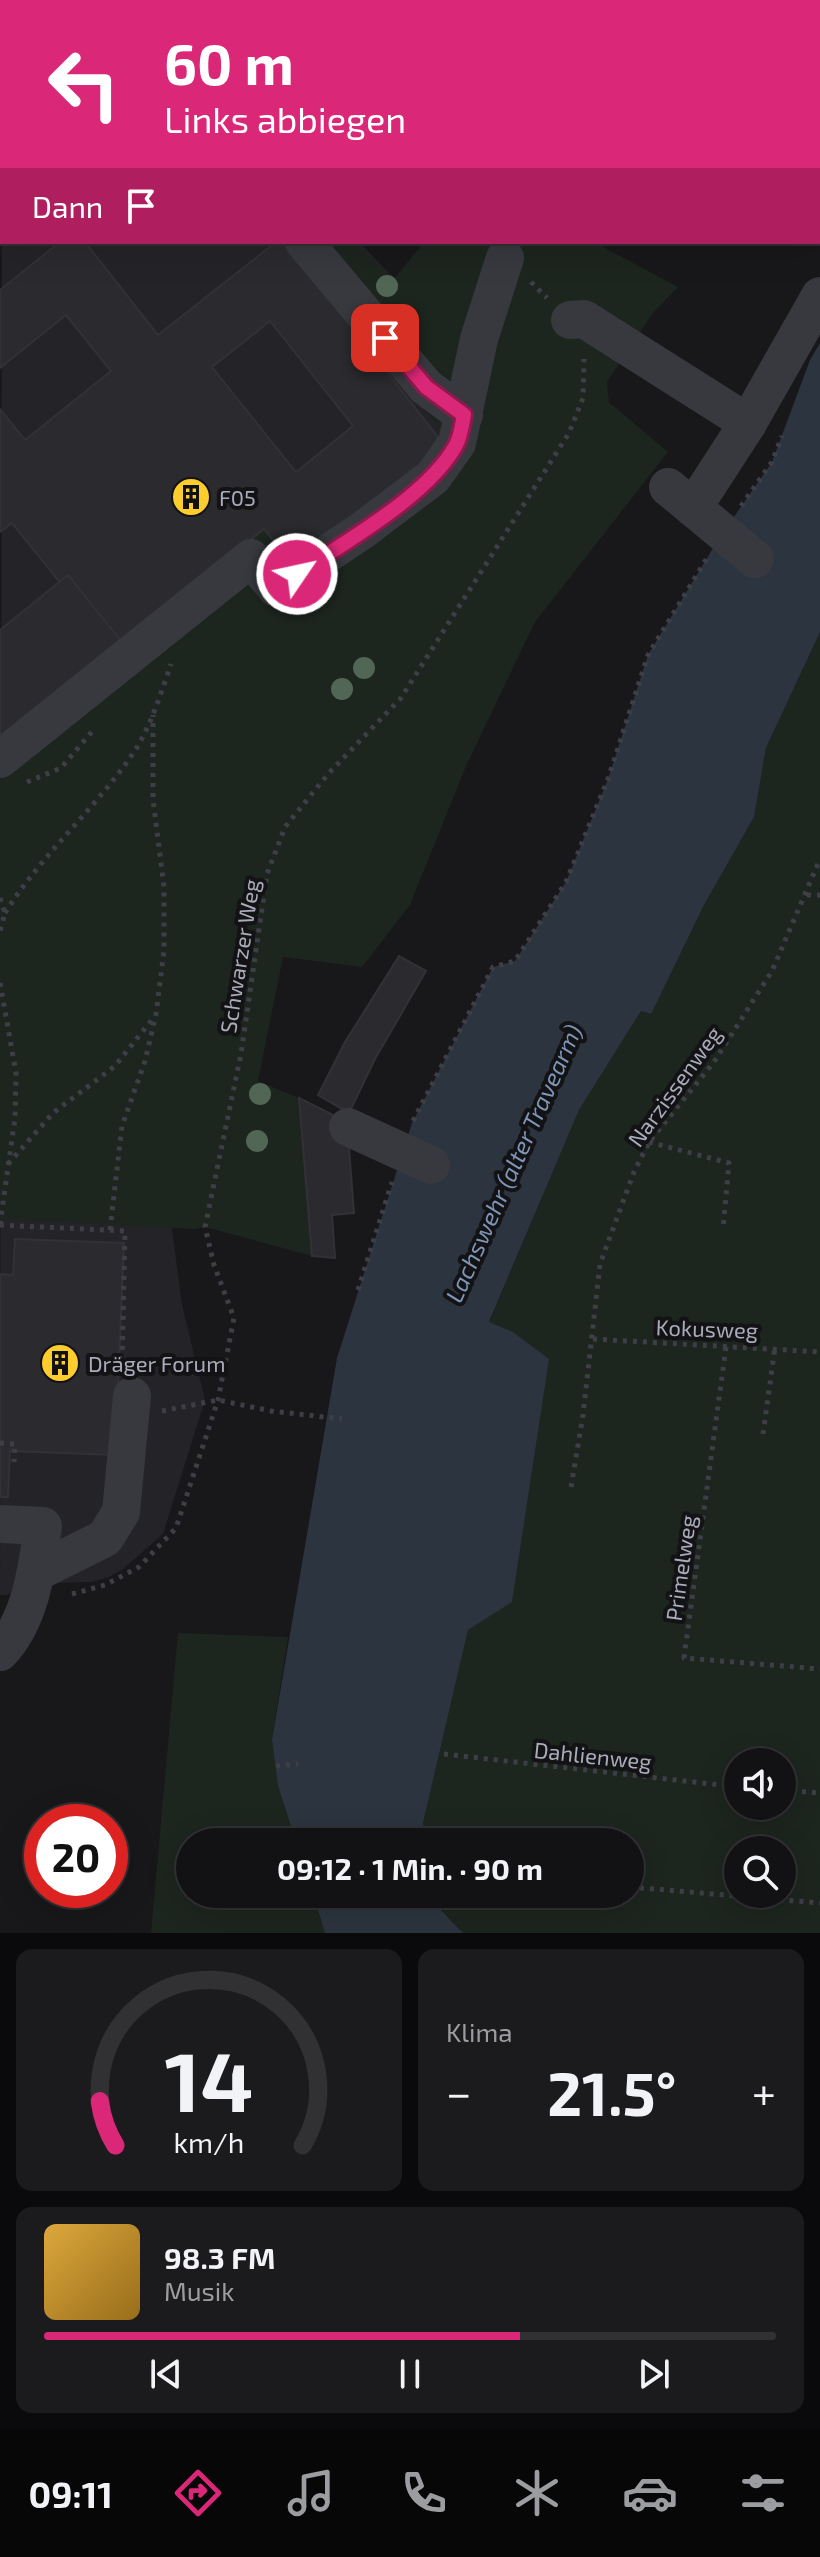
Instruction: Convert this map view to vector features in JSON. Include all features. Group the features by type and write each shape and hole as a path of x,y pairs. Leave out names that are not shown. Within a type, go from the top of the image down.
{"street":[{"path":"306,244 426,387 464,415"},
{"path":"12,771 188,608 251,558 276,588 360,532 433,477 457,443 479,339 505,258"},
{"path":"755,559 681,498 748,423 820,296"},
{"path":"570,320 584,319 619,339 748,423"},
{"path":"348,1127 431,1165"},
{"path":"34,1582 105,1538 121,1512 131,1406"},
{"path":"0,1524 43,1526 34,1582 8,1644 0,1652"}],"path":[{"name":"Schwarzer Weg","path":"34,1582 71,1594 105,1585 139,1567 176,1528 218,1400 234,1318 214,1265 205,1227 241,1054 267,874 285,827 328,774 401,698 569,433 583,398 585,368 582,346 570,320 505,258"},
{"path":"409,1133 493,967 515,961 566,882 608,779 648,655 710,553"},
{"path":"0,931 5,913 21,888 134,753 153,710 188,608"},
{"path":"110,1230 122,1126 145,1061 156,1014 164,951 164,887 153,799 153,710"},
{"path":"12,771 61,768 99,724"},
{"name":"Narzissenweg","path":"571,1487 593,1339 600,1264 634,1172 649,1142 714,1062 772,971 820,859"},
{"path":"807,895 820,895"},
{"path":"0,898 5,913"},
{"path":"0,983 16,1073 15,1118 0,1225 125,1231 121,1395 131,1406 218,1400 271,1411 342,1419"},
{"path":"8,1165 53,1113 115,1066 156,1014"},
{"path":"649,1142 729,1163 723,1229"},
{"path":"358,1290 394,1175"},
{"name":"Kokusweg","path":"593,1339 775,1347 820,1352"},
{"name":"Primelweg","path":"726,1347 684,1658 820,1669"},
{"path":"763,1434 775,1347"},
{"path":"0,1443 15,1444 14,1462"},
{"name":"Dahlienweg","path":"444,1754 724,1785"},
{"path":"276,1766 298,1764"},
{"path":"796,1791 820,1793"},
{"path":"644,1888 820,1903"}],"shaded area":[{"path":"2,244 361,244 394,278 548,389 490,454 169,1206 182,1305 205,1400 163,1534 123,1569 109,1577 92,1582 53,1583 0,1595"},
{"path":"290,244 357,244 394,279 422,244 598,244 678,287 653,313 607,382 609,402 668,452 535,622 466,766 410,905 362,967 283,957 258,1081 299,1098 312,1256 205,1227 0,1219 0,737 264,529 294,567 453,444"},
{"path":"820,632 820,1933 463,1933 439,1908 644,1908 644,1828 424,1828 423,1823 468,1630 512,1601 548,1359 513,1332 489,1323 579,1110 641,1011 650,1014 704,905 754,817 766,748"},
{"path":"178,1633 288,1637 272,1740 278,1786 292,1828 176,1828 176,1908 317,1908 325,1933 151,1933"}],"water":[{"name":"Lachswehr (alter Travearm)","path":"820,343 820,632 766,748 754,817 704,905 651,1014 641,1011 579,1110 489,1322 513,1332 549,1359 512,1602 468,1630 424,1828 292,1828 278,1786 272,1740 337,1358 412,1123 493,967 515,961 566,882 608,779 648,655 718,540 772,462 810,360"},
{"path":"317,1908 439,1908 463,1933 325,1933"}],"building":[{"name":"F05","path":"58,244 87,244 158,335 273,244 286,244 446,447 294,567 264,529 0,737 0,660 75,601 12,523 0,532 0,409 25,440 111,371 66,315 0,368 0,290","holes":["270,321 353,426 296,472 212,367"]},
{"path":"68,575 121,641 0,737 0,630"},
{"path":"399,956 426,971 375,1059 349,1113 318,1095 345,1042"},
{"path":"299,1098 347,1122 354,1213 332,1215 335,1258 312,1256"},
{"name":"Dräger Forum","path":"15,1239 124,1243 115,1455 10,1451 8,1497 0,1497 0,1274 13,1275"}],"place":[{"name":"F05","path":"191,497"},
{"name":"Dräger Forum","path":"60,1363"}],"route":[{"path":"297,574 433,477 457,443 464,415 426,387 385,338"}]}
